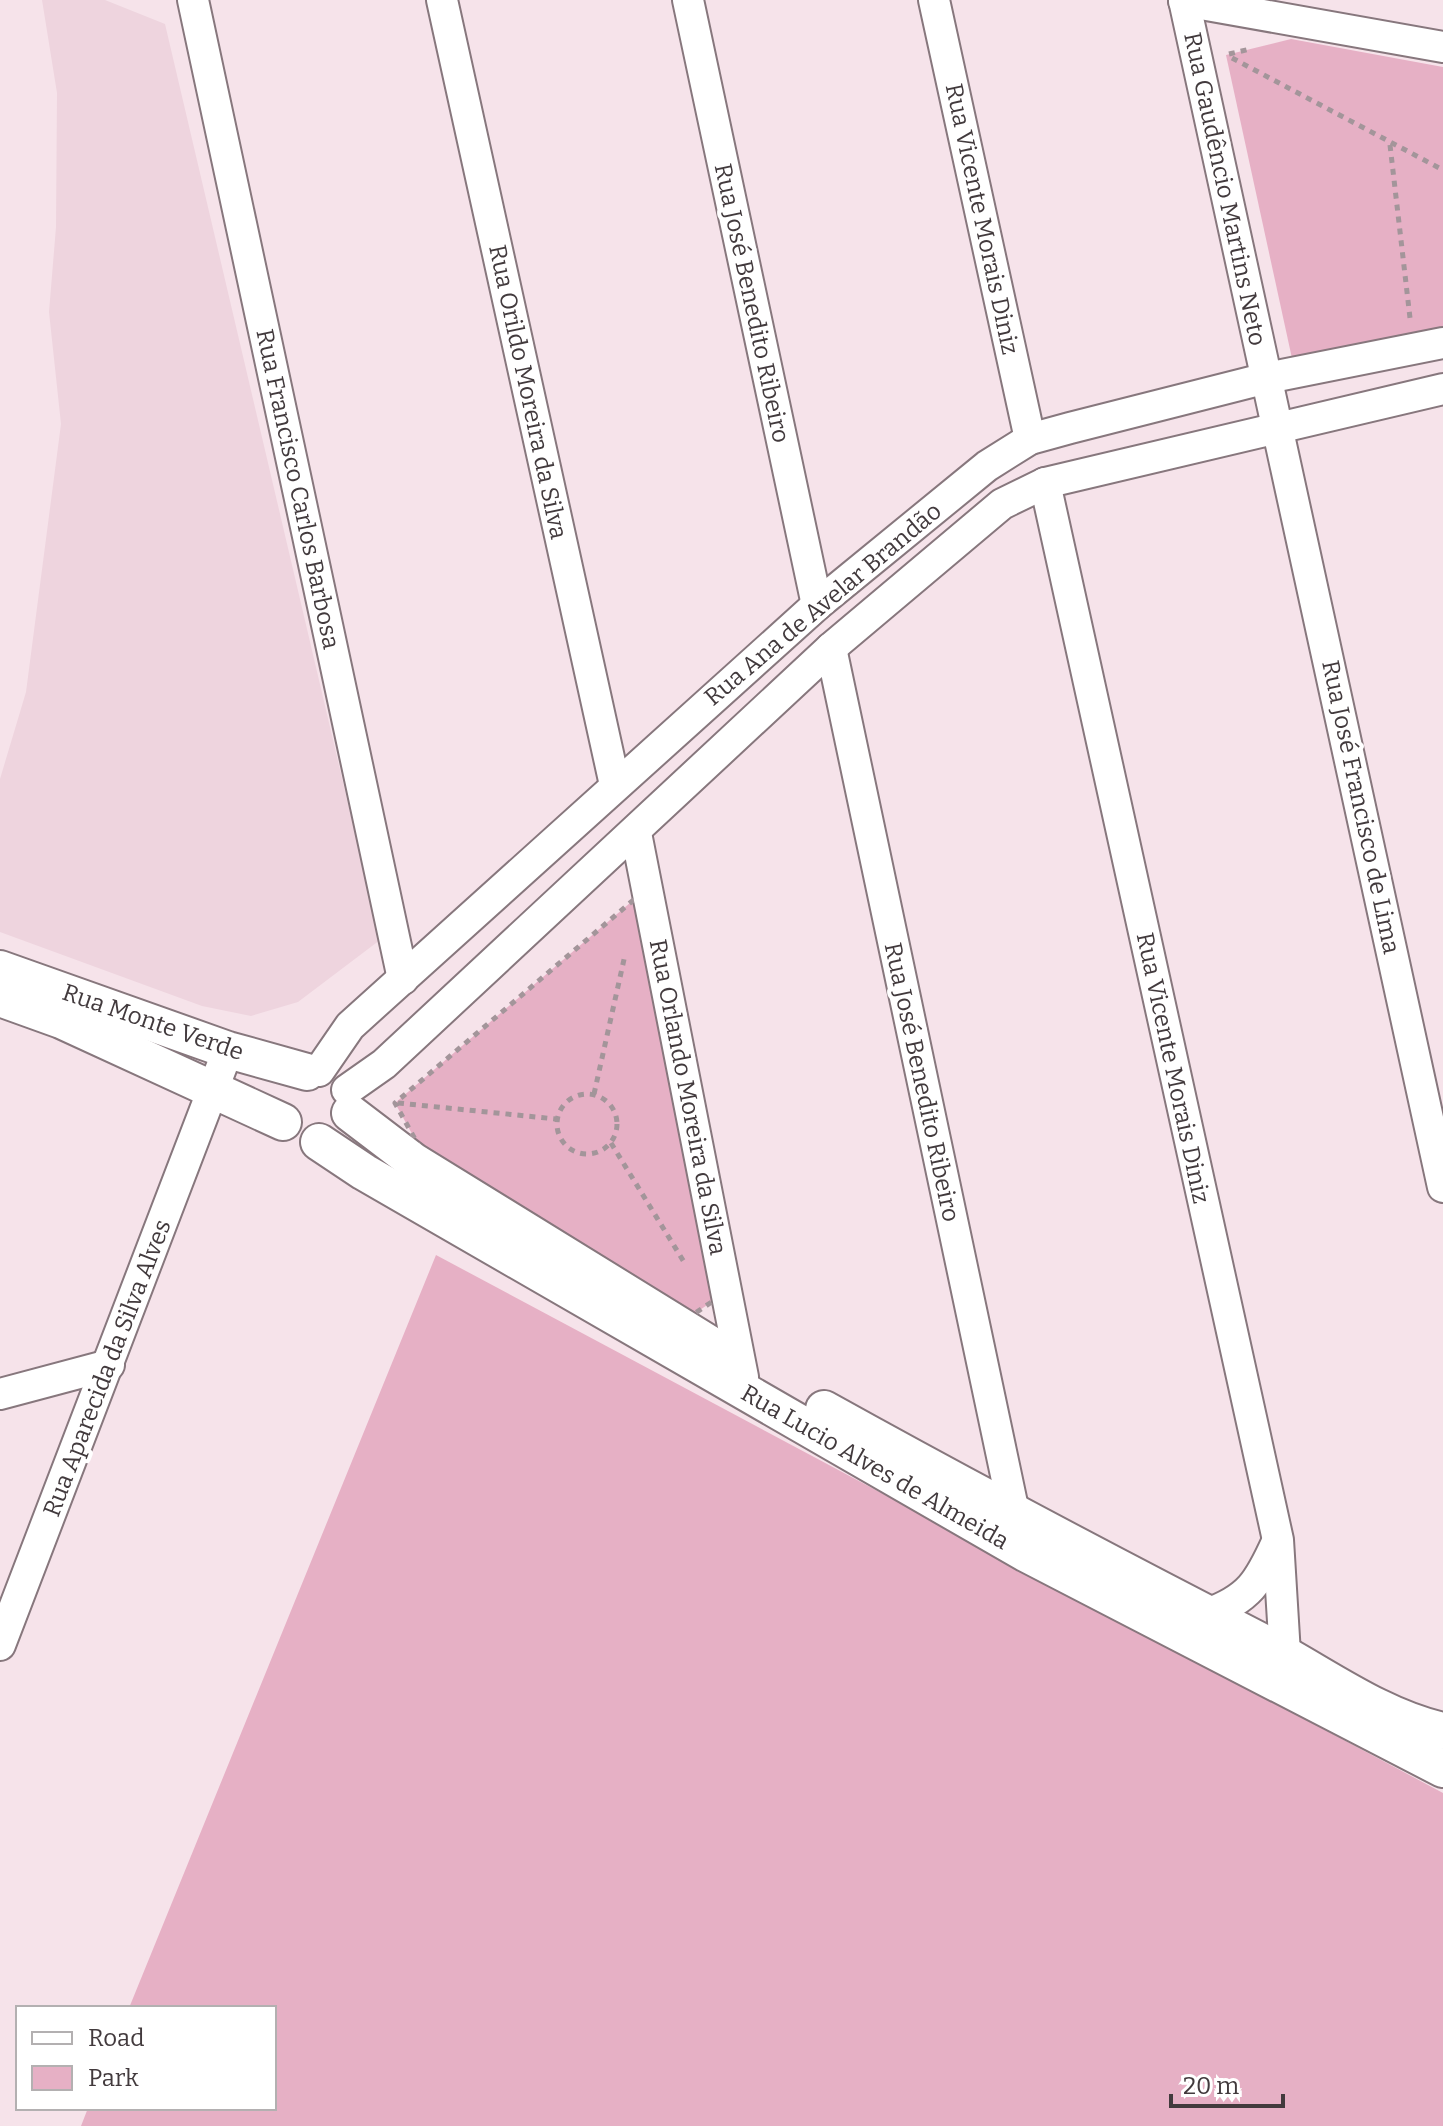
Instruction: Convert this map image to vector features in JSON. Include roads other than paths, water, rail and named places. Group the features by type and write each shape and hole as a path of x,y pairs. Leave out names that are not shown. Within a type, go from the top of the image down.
{"street":[{"name":"Rua Francisco Carlos Barbosa","path":"193,0 403,979"},
{"name":"Rua Orildo Moreira da Silva","path":"442,0 615,785"},
{"name":"Rua José Benedito Ribeiro","path":"688,0 817,605"},
{"name":"Rua Vicente Morais Diniz","path":"934,0 1030,439"},
{"path":"1184,0 1443,47"},
{"name":"Rua Gaudêncio Martins Neto","path":"1184,0 1279,426"},
{"name":"Rua Ana de Avelar Brandão","path":"331,1087 350,1026 817,605 987,466 1030,439 1267,378 1443,343"},
{"name":"Rua Ana de Avelar Brandão","path":"331,1087 384,1064 636,833 831,648 1002,504 1045,483 1443,389"},
{"name":"Rua José Francisco de Lima","path":"1279,426 1443,1187"},
{"name":"Rua Vicente Morais Diniz","path":"1045,483 1278,1540 1280,1667"},
{"name":"Rua José Benedito Ribeiro","path":"831,648 1014,1515 1025,1553"},
{"name":"Rua Orlando Moreira da Silva","path":"636,833 743,1378"},
{"name":"Rua Monte Verde","path":"0,969 331,1087"},
{"name":"Rua Monte Verde","path":"0,998 61,1020 283,1122"},
{"name":"Rua Aparecida da Silva Alves","path":"0,1645 228,1050"},
{"path":"289,1082 331,1087 339,1133 319,1142 298,1137 283,1122 280,1112 283,1092 289,1082"},
{"name":"Rua Lucio Alves de Almeida","path":"331,1087 413,1161 743,1378 1025,1553 1280,1667 1386,1712 1443,1731"},
{"name":"Rua Lucio Alves de Almeida","path":"319,1142 364,1172 743,1378 1207,1614 1280,1667 1443,1769"},
{"path":"0,1394 109,1365"},
{"path":"1207,1614 1230,1605 1247,1593 1261,1578 1278,1540"}]}
